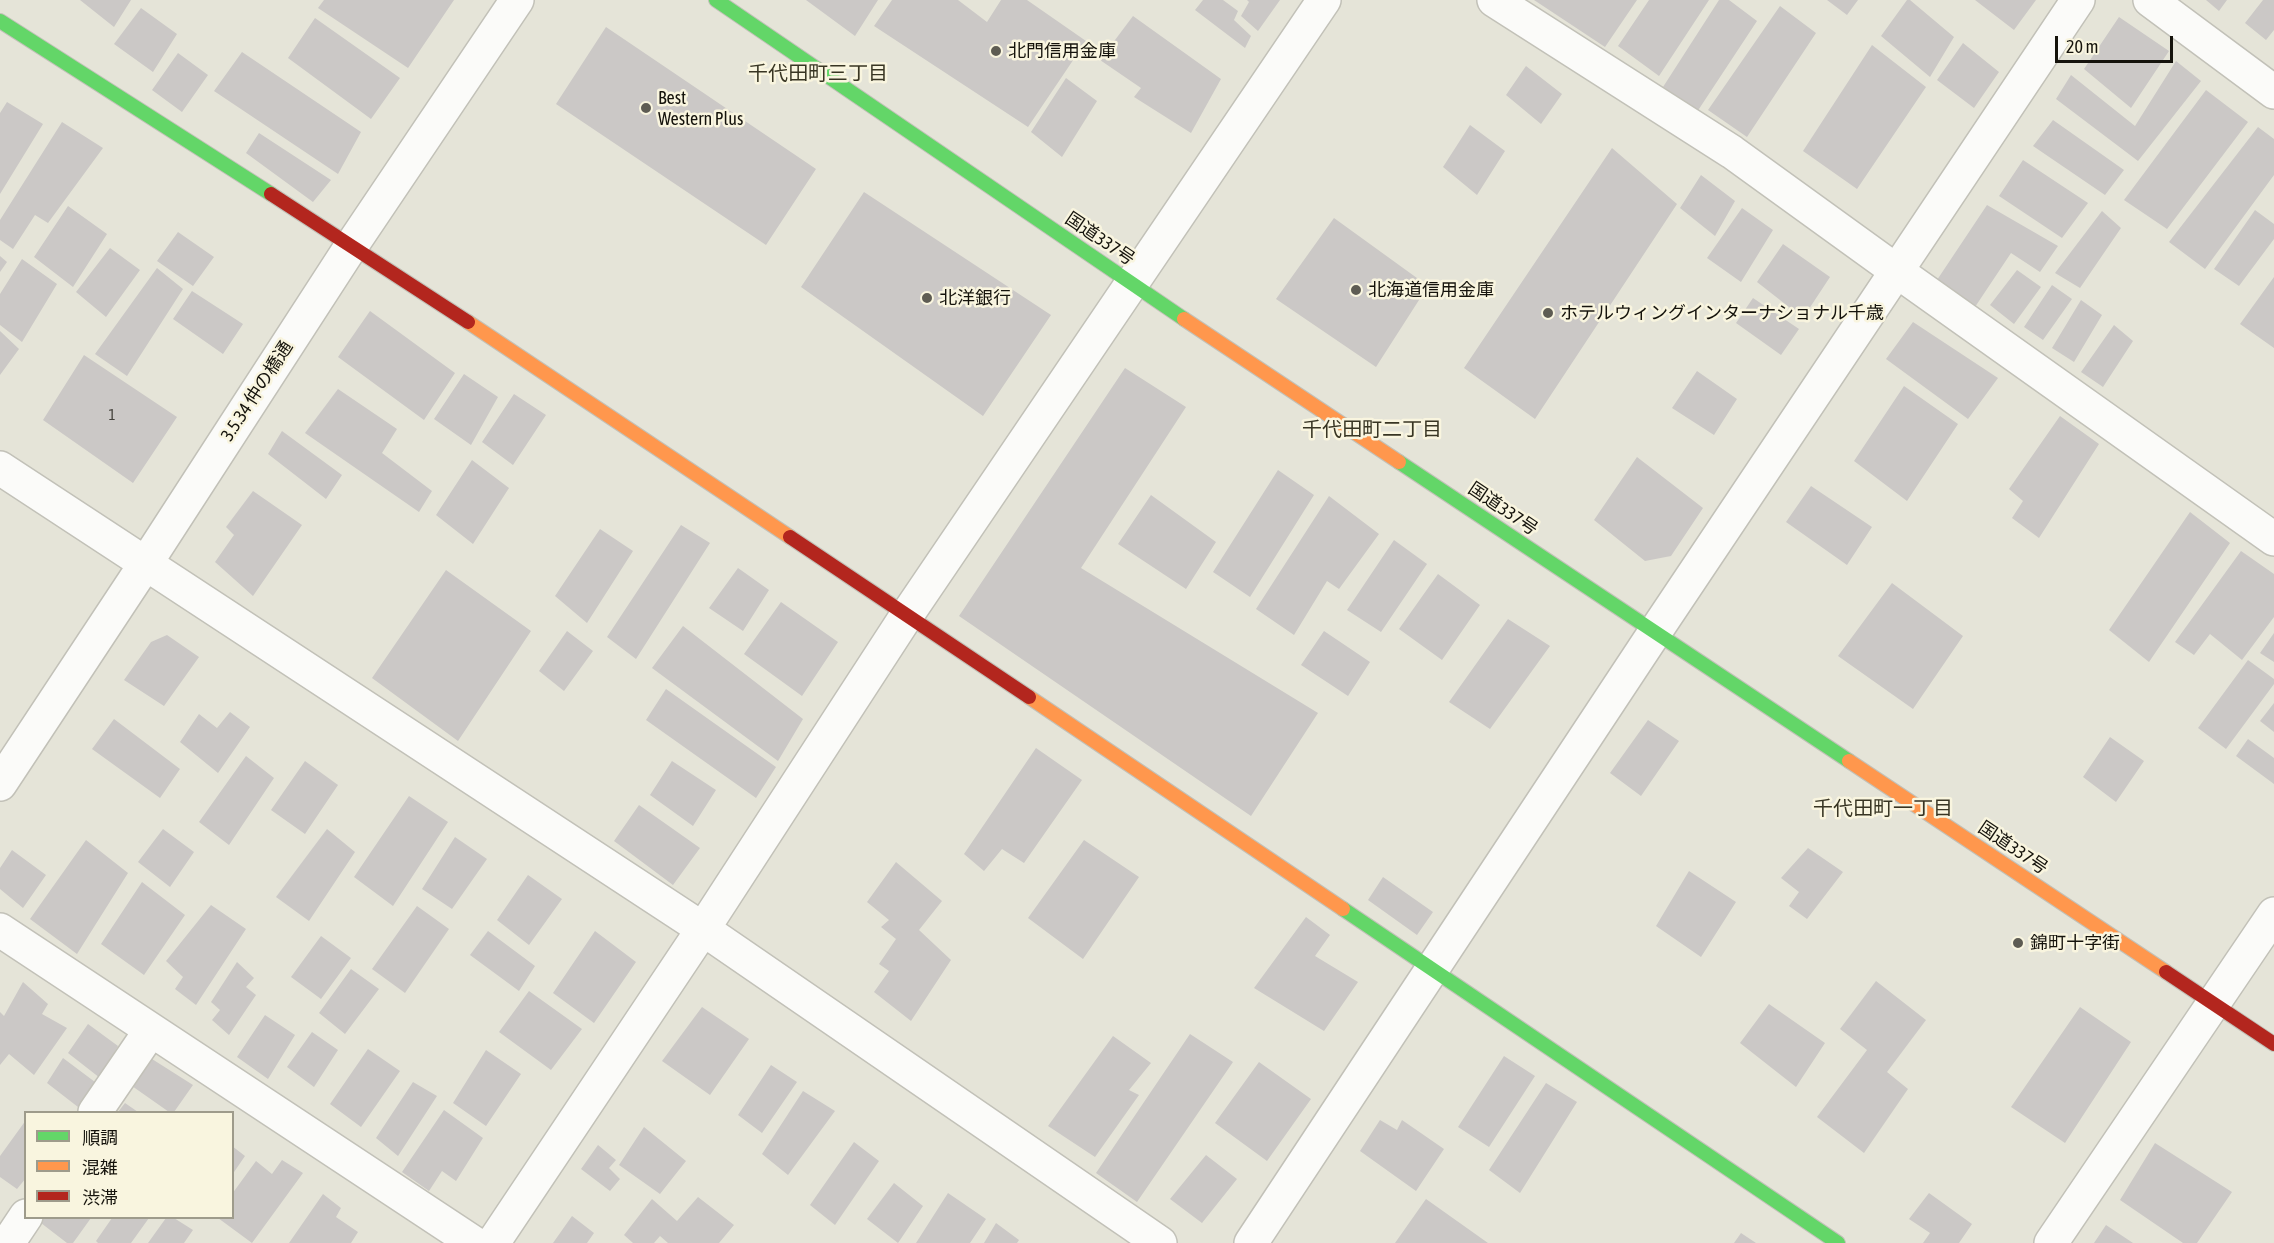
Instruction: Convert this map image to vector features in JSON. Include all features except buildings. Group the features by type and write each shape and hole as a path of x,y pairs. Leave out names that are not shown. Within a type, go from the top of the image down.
{"main road":[{"name":"国道337号","path":"716,0 1134,283 2274,1044"},
{"path":"0,21 351,245 907,615 1838,1243"}],"street":[{"name":"3.5.34 仲の橋通","path":"0,784 146,564 351,245 516,0"},
{"path":"493,1243 703,929 907,615 1324,0"},
{"path":"1494,0 1732,152 2274,539"},
{"path":"1251,1243 1655,632 2079,0"},
{"path":"2151,0 2274,92"},
{"path":"0,468 703,929 1160,1243"},
{"path":"2051,1243 2274,914"},
{"path":"0,930 474,1243"},
{"path":"96,1111 151,1030"},
{"path":"8,1243 24,1219"}],"traffic: fast":[{"path":"716,0 1184,319"},
{"path":"0,21 271,194"},
{"path":"1399,462 1849,761"},
{"path":"1343,909 1838,1243"}],"traffic: slow":[{"path":"1184,319 1399,462"},
{"path":"468,322 790,537"},
{"path":"1029,697 1343,909"},
{"path":"1849,761 2166,972"}],"traffic: jam":[{"path":"271,194 468,322"},
{"path":"790,537 1029,697"},
{"path":"2166,972 2274,1044"}],"place":[{"name":"北門信用金庫","path":"996,51"},
{"name":"Best Western Plus","path":"646,108"},
{"name":"北海道信用金庫","path":"1356,290"},
{"name":"北洋銀行","path":"927,298"},
{"name":"ホテルウィングインターナショナル千歳","path":"1548,313"},
{"name":"錦町十字街","path":"2018,943"}],"district":[{"name":"千代田町三丁目","path":"818,74"},
{"name":"千代田町二丁目","path":"1372,430"},
{"name":"千代田町一丁目","path":"1883,809"}]}
